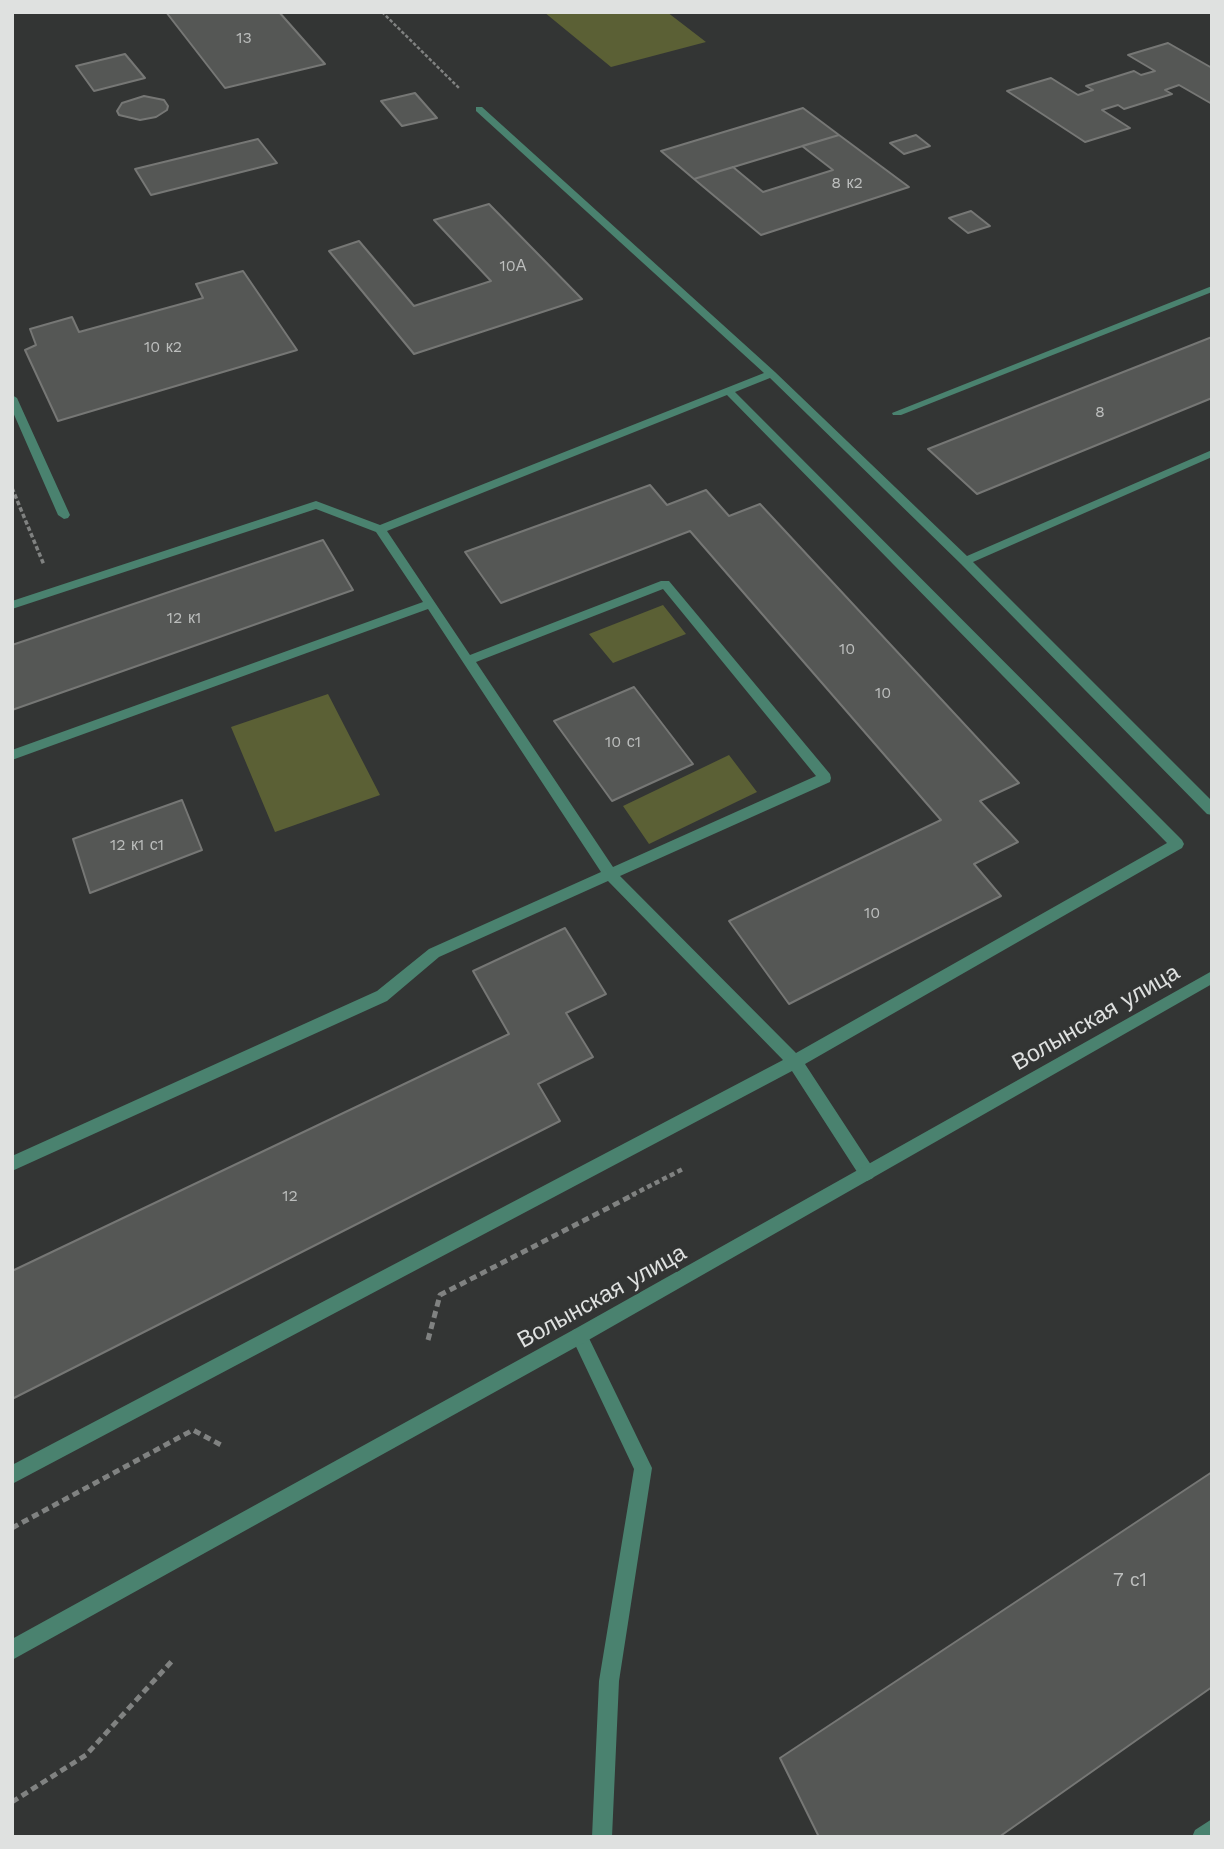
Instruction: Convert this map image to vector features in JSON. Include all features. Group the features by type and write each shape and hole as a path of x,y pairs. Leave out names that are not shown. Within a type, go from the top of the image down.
{"street":[{"path":"479,109 771,374 965,561 1212,810"},
{"path":"897,413 1212,289"},
{"path":"380,529 771,374"},
{"path":"12,1475 795,1062 1177,844 729,391"},
{"path":"12,398 64,515"},
{"path":"965,561 1212,453"},
{"path":"12,605 316,505 380,529 611,876 795,1062 867,1173"},
{"path":"12,1164 382,996 434,953 825,778 665,584 467,661"},
{"path":"12,755 430,604"},
{"name":"Волынская улица","path":"12,1650 579,1336 1212,977"},
{"path":"579,1336 643,1468 609,1681 602,1837"},
{"path":"1202,1837 1212,1829"}],"path":[{"path":"382,12 479,109"},
{"path":"12,488 55,591"},
{"path":"428,1340 440,1295 685,1168"},
{"path":"12,1528 193,1430 223,1446"},
{"path":"12,1802 86,1755 172,1661"}],"green space":[{"path":"544,12 667,12 706,42 611,67"},
{"path":"663,605 686,634 613,663 589,634"},
{"path":"328,694 380,795 275,832 231,727"},
{"path":"729,755 757,792 649,844 623,806"}],"building":[{"path":"166,12 279,12 325,64 225,88"},
{"path":"1168,43 1212,68 1212,104 1179,85 1165,90 1172,94 1124,109 1118,105 1102,110 1130,128 1085,142 1007,91 1051,78 1078,95 1093,90 1086,86 1134,71 1141,75 1155,71 1128,55"},
{"path":"125,54 145,78 94,91 76,66"},
{"path":"415,93 437,118 402,126 381,101"},
{"path":"144,96 164,100 168,106 167,110 156,117 140,120 119,115 117,111 122,103"},
{"path":"803,108 839,135 694,179 661,151"},
{"path":"839,135 909,187 761,235 694,179 733,167 763,192 833,170 802,146"},
{"path":"916,135 930,146 904,154 890,143"},
{"path":"258,139 277,163 151,195 135,169"},
{"path":"489,204 582,299 414,354 329,251 359,241 414,306 491,281 434,220"},
{"path":"971,211 990,226 968,233 949,218"},
{"path":"243,271 297,350 58,421 25,350 36,345 30,329 72,317 79,332 203,298 196,284"},
{"path":"1212,337 1212,398 977,494 928,449"},
{"path":"650,485 667,505 706,490 729,516 760,504 1019,783 980,801 1018,842 974,864 1001,896 789,1004 729,921 941,820 690,531 501,603 465,552"},
{"path":"323,540 353,590 12,710 12,645"},
{"path":"634,687 693,764 612,801 554,721"},
{"path":"182,800 202,850 90,893 73,839"},
{"path":"565,928 606,994 566,1013 593,1057 538,1084 560,1121 12,1399 12,1271 509,1034 473,971"},
{"path":"1212,1472 1212,1687 999,1837 819,1837 780,1758"}]}
